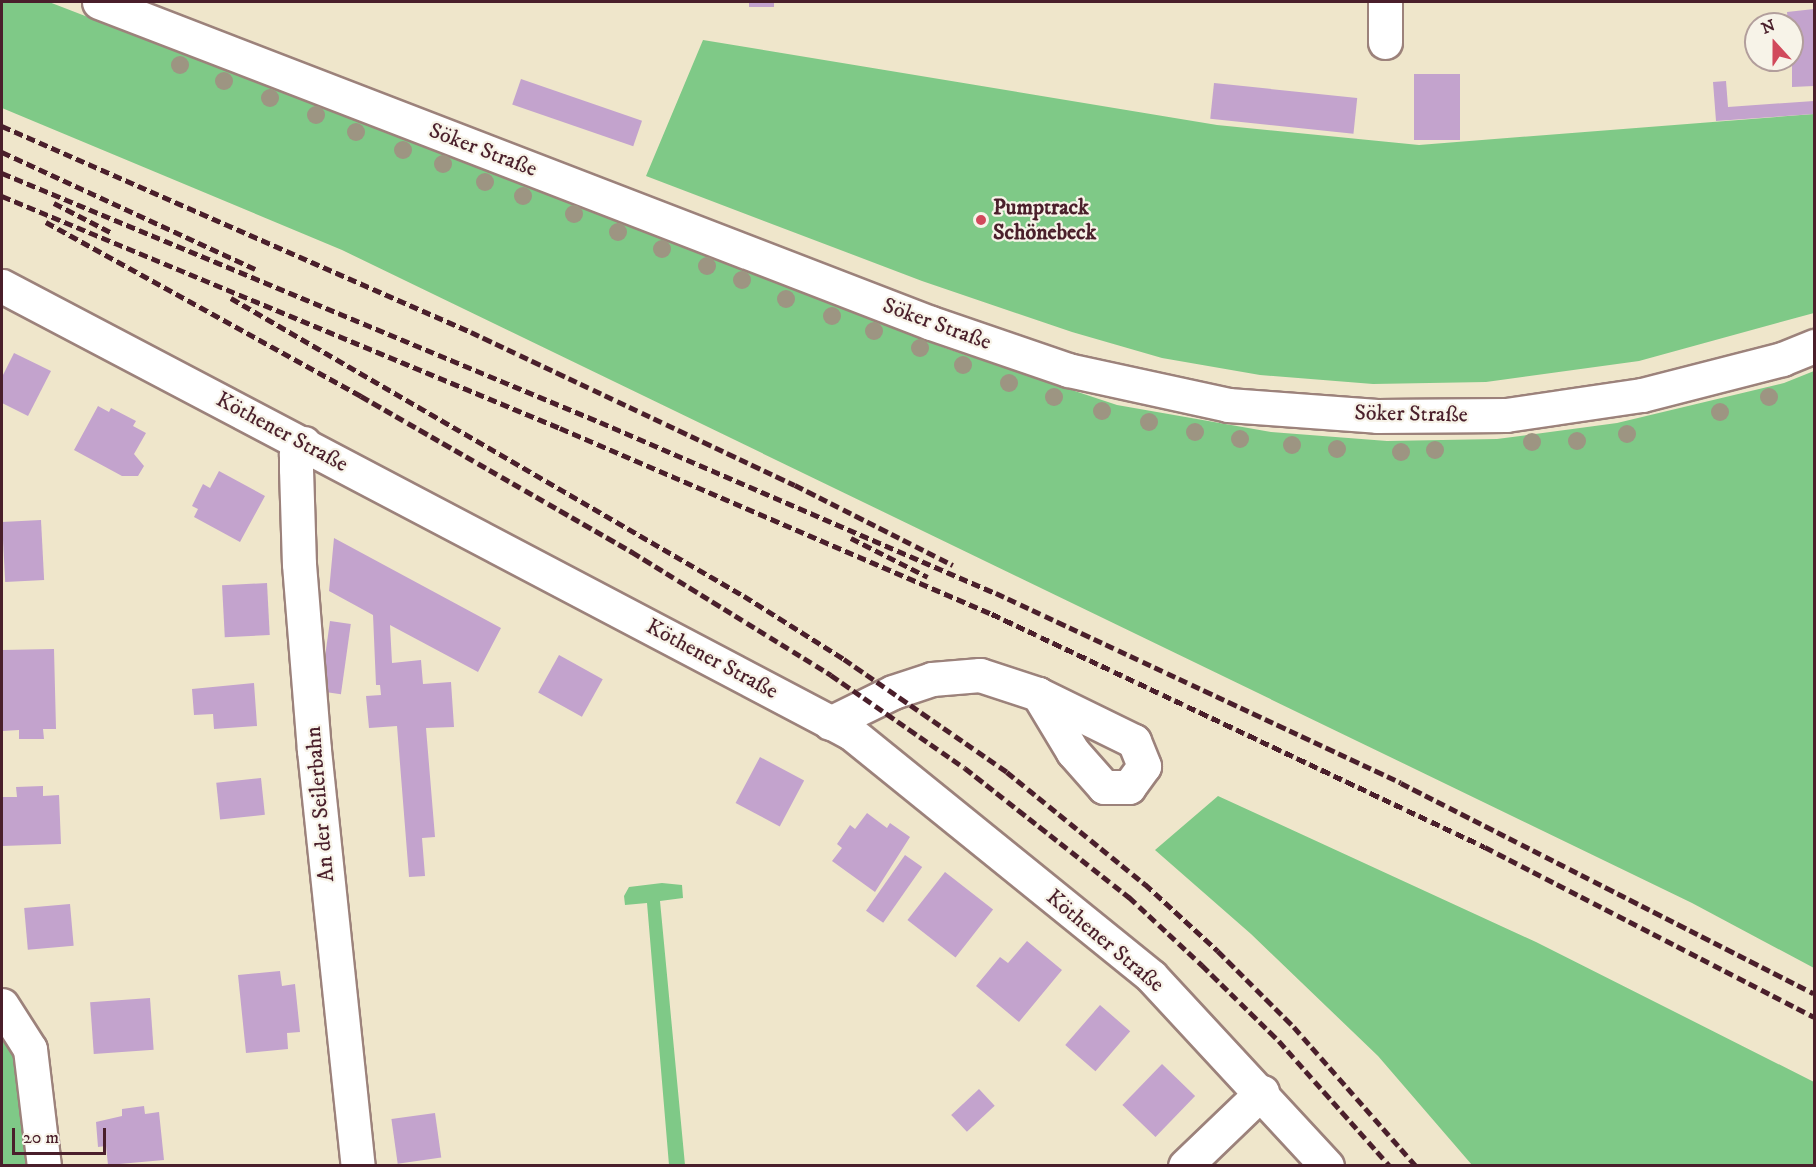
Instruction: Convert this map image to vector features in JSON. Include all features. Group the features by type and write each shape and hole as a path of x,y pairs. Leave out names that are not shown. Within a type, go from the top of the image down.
{"street":[{"name":"Söker Straße","path":"99,2 930,323 1068,370 1228,405 1377,416 1506,415 1642,395 1782,359 1815,346"},
{"path":"1385,2 1385,42"},
{"name":"Köthener Straße","path":"2,286 304,443 851,734 1150,976 1262,1092 1327,1166"},
{"name":"An der Seilerbahn","path":"304,443 296,454 300,575 316,774 358,1166"},
{"path":"830,723 893,692 932,679 980,675 1038,694"},
{"path":"2,1005 30,1048 44,1166"},
{"path":"1185,1166 1262,1092"}],"green space":[{"path":"2,2 49,2 945,348 1117,405 1271,432 1387,441 1497,439 1617,423 1784,383 1814,371 1814,968 1692,903 342,250 2,108"},
{"path":"703,40 1217,125 1419,145 1814,114 1814,313 1639,361 1486,382 1373,384 1260,375 1162,358 1072,332 922,281 646,176"},
{"path":"1218,796 1536,942 1814,1082 1814,1165 1472,1165 1378,1056 1251,934 1155,850"},
{"path":"662,883 682,885 683,898 660,901 685,1165 669,1165 647,903 625,905 624,896 629,887"},
{"path":"2,1036 16,1051 33,1165 2,1165"}],"building":[{"path":"749,2 774,2 774,7 749,7"},
{"path":"1814,9 1814,86 1792,87 1792,72 1804,72 1804,12 1787,12"},
{"path":"1414,74 1460,74 1460,140 1414,140"},
{"path":"521,79 642,121 633,146 512,105"},
{"path":"1726,81 1728,107 1814,101 1814,114 1716,121 1713,82"},
{"path":"1214,83 1357,98 1353,134 1210,119"},
{"path":"14,353 51,371 28,416 2,403 2,377"},
{"path":"98,406 109,412 111,408 136,421 133,426 146,433 134,454 144,466 138,476 122,476 74,450"},
{"path":"219,471 265,496 240,542 194,517 198,509 192,506 203,484 210,488"},
{"path":"41,520 44,580 5,582 2,522"},
{"path":"334,538 501,628 478,672 390,625 392,663 421,660 423,684 451,682 454,727 426,728 435,837 422,838 425,876 409,877 397,726 369,728 366,696 381,695 380,685 376,685 373,615 329,591"},
{"path":"267,583 270,635 225,637 222,585"},
{"path":"330,621 351,624 341,694 320,691"},
{"path":"54,649 56,729 43,729 44,739 19,739 19,730 2,731 2,650"},
{"path":"559,655 603,679 582,717 538,693"},
{"path":"254,683 257,726 214,729 213,714 194,715 192,689"},
{"path":"760,757 804,780 780,826 736,803"},
{"path":"261,778 265,815 220,820 216,783"},
{"path":"43,786 43,796 59,795 61,844 2,846 2,797 17,797 16,787"},
{"path":"867,813 887,828 890,823 910,837 875,892 832,861 842,848 837,844 850,825 855,829"},
{"path":"905,855 922,867 883,923 866,911"},
{"path":"945,872 993,910 956,958 907,920"},
{"path":"70,904 74,946 28,950 24,908"},
{"path":"1027,941 1062,970 1019,1022 976,986 1000,957 1008,963"},
{"path":"280,971 282,986 295,984 300,1032 287,1033 288,1049 246,1053 238,975"},
{"path":"150,998 154,1050 94,1054 90,1002"},
{"path":"1100,1005 1130,1031 1095,1071 1065,1045"},
{"path":"1162,1064 1195,1096 1155,1137 1122,1105"},
{"path":"979,1089 995,1106 967,1132 951,1115"},
{"path":"144,1106 145,1114 159,1112 164,1160 108,1165 106,1146 98,1147 96,1122 122,1116 122,1109"},
{"path":"435,1113 441,1158 398,1164 391,1119"}],"railway":[{"path":"2,126 471,332 795,485 953,565"},
{"path":"2,152 255,269"},
{"path":"2,173 600,422 996,593 1401,783 1814,993"},
{"path":"2,196 560,428 992,614 1485,847 1814,1017"},
{"path":"54,203 112,233"},
{"path":"46,222 361,396 632,552 831,675 965,768 1129,897 1202,965 1279,1041 1390,1166"},
{"path":"231,298 744,596 844,659 1007,772 1145,884 1218,951 1294,1027 1416,1166"},
{"path":"851,538 928,577"}],"place":[{"name":"Pumptrack Schönebeck","path":"981,220"}]}
